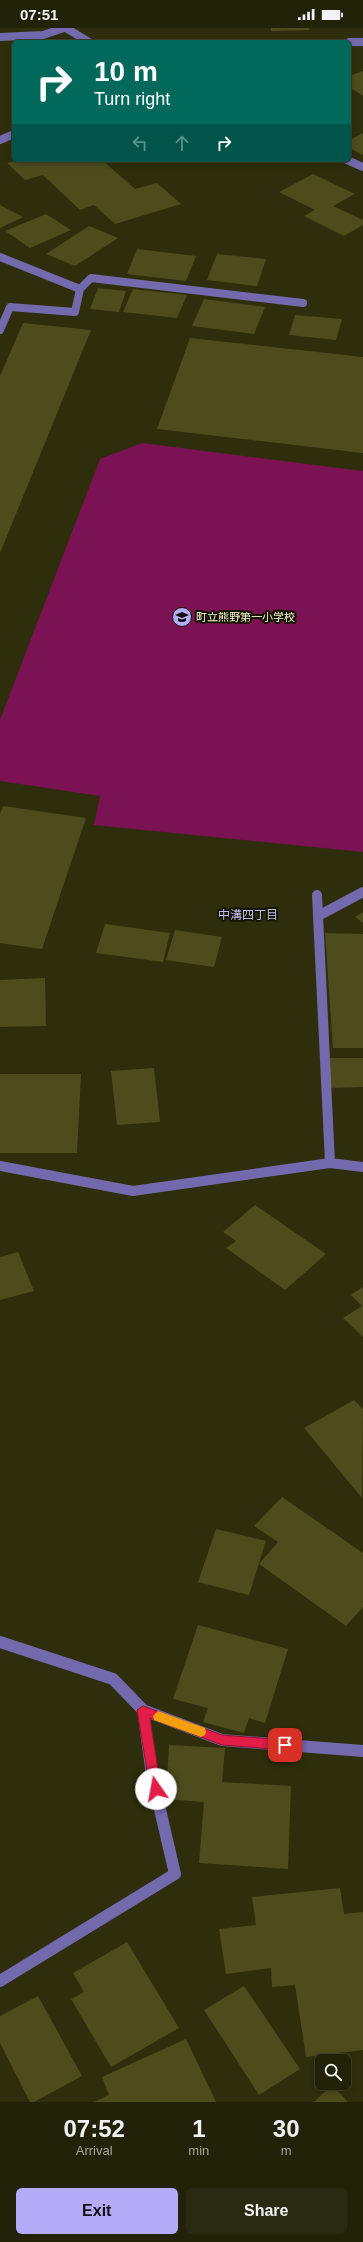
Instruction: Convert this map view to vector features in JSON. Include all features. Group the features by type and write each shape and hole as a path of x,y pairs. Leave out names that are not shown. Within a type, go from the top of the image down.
{"street":[{"path":"0,37 37,36 65,28 86,40"},
{"path":"351,42 363,42"},
{"path":"0,140 12,135"},
{"path":"351,162 363,167"},
{"path":"0,257 80,289"},
{"path":"0,330 10,307 75,312 80,289 91,278 303,304"},
{"path":"318,916 363,892"},
{"path":"317,895 330,1163"},
{"path":"0,1166 133,1191 330,1163 363,1167"},
{"path":"0,1642 113,1679 143,1710 222,1740 363,1751"},
{"path":"0,1981 176,1874 152,1775 143,1710"}],"shaded area":[{"path":"142,443 363,471 363,852 94,825 100,796 0,781 0,720 100,459"}],"building":[{"path":"271,28 309,28 309,30 271,31"},
{"path":"363,71 363,96 351,88 351,75"},
{"path":"363,133 363,155 351,149 351,139"},
{"path":"12,162 104,162 135,189 157,183 181,204 115,224 94,205 80,210 43,175 25,180 7,163"},
{"path":"313,174 355,194 333,206 363,220 363,225 344,236 304,216 315,210 279,192"},
{"path":"0,205 23,217 0,228"},
{"path":"46,214 71,230 30,248 5,231"},
{"path":"89,226 118,238 75,266 46,254"},
{"path":"137,249 196,256 186,281 127,274"},
{"path":"217,254 266,259 257,286 207,280"},
{"path":"98,288 126,291 119,312 90,309"},
{"path":"133,289 187,295 177,318 123,312"},
{"path":"204,299 265,307 254,334 192,326"},
{"path":"295,315 342,319 336,340 289,335"},
{"path":"23,323 91,330 0,553 0,376"},
{"path":"190,338 363,357 363,453 157,429"},
{"path":"3,806 86,818 42,949 0,943 0,814"},
{"path":"363,912 363,923 355,917"},
{"path":"105,924 170,933 163,962 96,953"},
{"path":"175,930 222,937 214,967 166,960"},
{"path":"325,933 363,934 363,1048 333,1048"},
{"path":"45,978 46,1026 0,1027 0,980"},
{"path":"328,1058 363,1058 363,1087 330,1088"},
{"path":"154,1068 160,1122 117,1125 111,1071"},
{"path":"0,1074 81,1074 77,1153 0,1153"},
{"path":"255,1205 326,1254 285,1290 226,1248 236,1241 223,1232"},
{"path":"18,1252 34,1291 0,1300 0,1257"},
{"path":"363,1287 363,1337 343,1318 362,1306 351,1295"},
{"path":"354,1400 363,1409 362,1498 304,1428"},
{"path":"282,1497 363,1553 363,1607 346,1626 259,1564 278,1542 254,1526"},
{"path":"216,1529 266,1541 249,1595 198,1582"},
{"path":"198,1625 288,1649 265,1723 249,1718 244,1733 203,1722 208,1708 173,1699"},
{"path":"169,1745 225,1748 222,1782 291,1786 288,1869 199,1863 204,1802 166,1799"},
{"path":"340,1888 344,1914 363,1912 363,2050 330,2054 315,2054 315,2056 306,2057 295,1985 272,1987 271,1968 226,1974 219,1929 256,1925 252,1897"},
{"path":"127,1942 179,2028 111,2067 71,1999 84,1992 73,1973"},
{"path":"244,1986 300,2069 259,2095 204,2010"},
{"path":"38,1996 82,2076 34,2102 30,2102 0,2043 0,2016"},
{"path":"186,2039 216,2102 94,2102 109,2095 102,2077"},
{"path":"327,2090 337,2090 348,2102 314,2102"}],"slow traffic":[{"path":"158,1716 201,1732"}],"place":[{"name":"町立熊野第一小学校","path":"182,617"}],"district":[{"name":"中溝四丁目","path":"248,915"}],"route":[{"path":"156,1789 152,1775 143,1710 222,1740 285,1745"}]}
